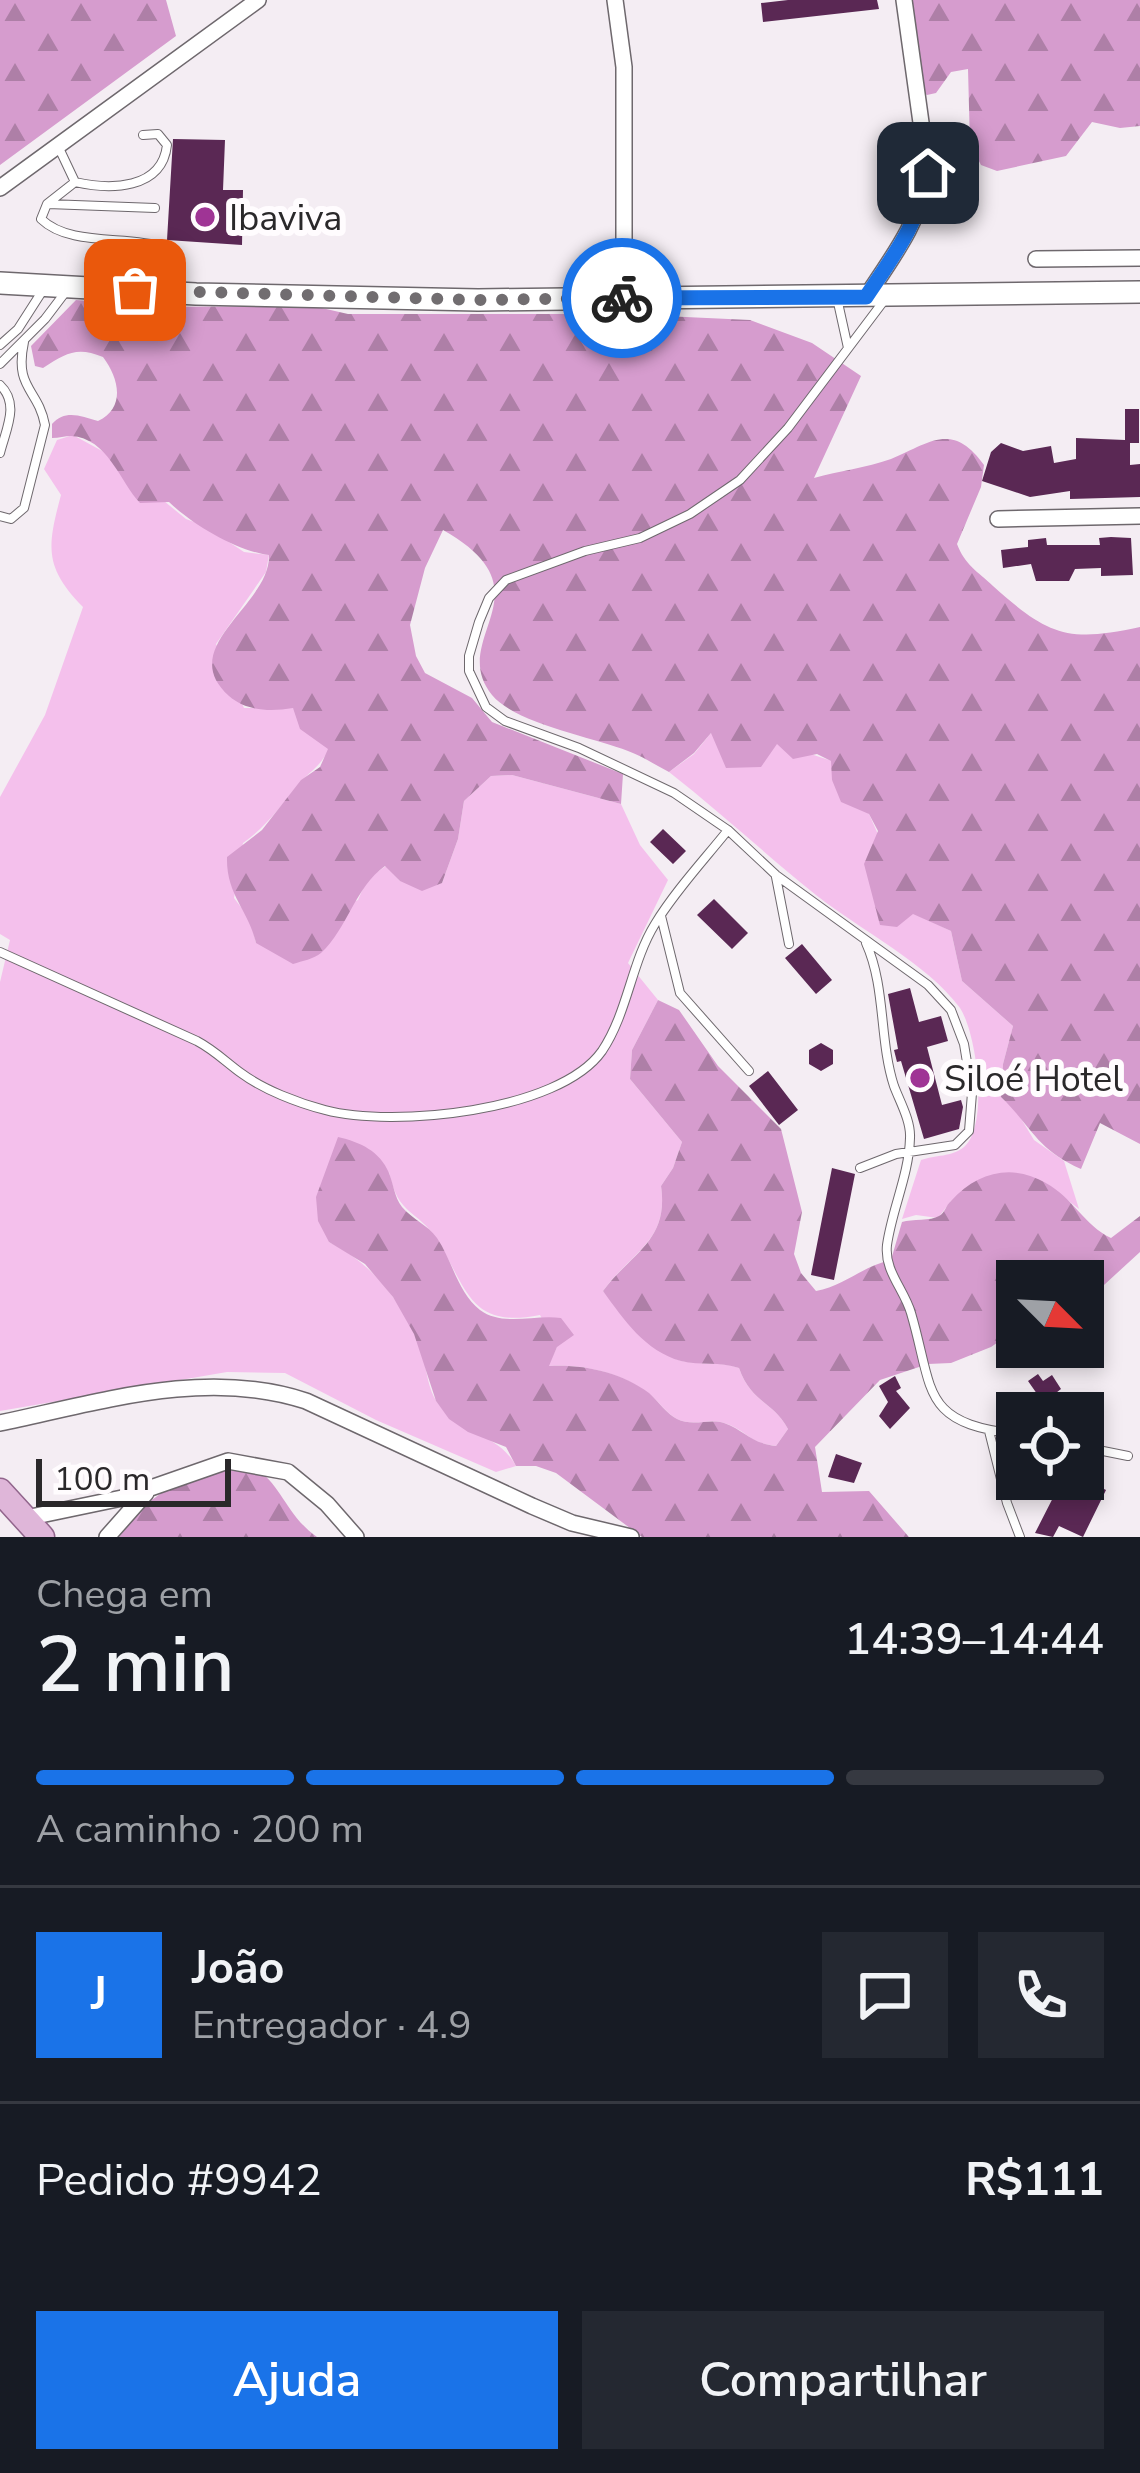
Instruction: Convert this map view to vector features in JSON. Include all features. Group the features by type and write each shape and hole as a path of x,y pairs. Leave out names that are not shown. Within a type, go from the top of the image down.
{"main road":[{"path":"0,1491 34,1527"}],"street":[{"path":"0,188 258,0"},
{"path":"615,0 624,67 624,298"},
{"path":"876,297 925,196 928,173 904,0"},
{"path":"1036,259 1140,258"},
{"path":"0,283 478,300 1140,292"},
{"path":"998,519 1140,516"},
{"path":"0,1423 165,1390 248,1386 306,1401 572,1523 631,1537"},
{"path":"34,1527 228,1461 288,1472 356,1537"},
{"path":"107,1537 148,1491"}],"lane":[{"path":"143,135 158,134 167,145 165,160 154,175 134,185 75,182 40,214 46,225 72,233 163,247 169,292"},
{"path":"58,146 75,182"},
{"path":"47,204 154,208"},
{"path":"0,345 30,314 46,285"},
{"path":"0,364 24,343 69,287"},
{"path":"837,297 848,349"},
{"path":"860,1168 896,1154 955,1145 969,1132 972,1093 964,1044 945,1002 902,964 776,875 728,830 640,775 506,721 486,707 476,692 469,656 489,598 506,580 585,551 640,538 690,514 740,480 788,428 848,349 876,297"},
{"path":"0,516 11,520 23,508 45,425 21,375 24,343"},
{"path":"0,385 10,394 12,407 0,453"},
{"path":"0,952 197,1041 260,1084 327,1111 410,1118 454,1114 505,1102 576,1075 600,1054 662,916 728,830"},
{"path":"776,875 789,944"},
{"path":"662,916 680,993 749,1071"},
{"path":"865,941 875,970 892,1080 910,1135 887,1264 910,1310 928,1385 953,1418 996,1432"},
{"path":"989,1431 1020,1537"},
{"path":"1104,1451 1128,1456"}],"shaded area":[{"path":"73,435 104,452 186,519 244,552 269,555 266,572 216,644 244,708 293,708 329,749 243,843 234,898 250,919 256,943 358,900 367,879 386,866 400,881 442,883 458,839 464,801 491,776 512,775 621,804 640,845 668,880 628,963 658,1000 632,1050 630,1079 682,1142 661,1186 662,1205 654,1233 603,1291 671,1357 739,1368 750,1389 788,1429 776,1446 724,1423 677,1419 648,1393 613,1375 548,1366 557,1347 540,1315 498,1316 474,1301 430,1230 403,1205 389,1172 329,1242 361,1262 399,1305 437,1402 457,1422 499,1446 516,1466 496,1472 376,1420 285,1373 227,1372 0,1411 0,982 10,940 0,934 0,797 45,715 83,607 55,568 53,529 61,495 44,469 57,440"},
{"path":"711,733 777,743 832,761 832,780 869,814 913,913 951,931 962,981 1013,1026 1001,1097 1034,1140 1064,1161 1079,1209 1046,1183 951,1201 938,1218 916,1215 902,1219 921,1160 959,1150 972,1136 978,1079 966,1021 930,976 816,895 669,772 694,754"}],"green space":[{"path":"0,0 166,0 176,36 0,165"},
{"path":"907,0 1140,0 1140,126 1120,128 1092,122 1066,156 997,171 981,165 970,144 968,69 951,72 936,93 927,95 920,90"},
{"path":"76,300 153,307 313,306 348,314 621,314 750,320 812,343 861,376 814,478 882,462 940,440 961,443 972,451 984,465 981,487 957,544 972,567 1029,615 1060,631 1094,634 1140,627 1140,1144 1100,1123 1081,1169 1044,1146 1001,1097 1013,1026 962,981 951,931 913,914 897,927 880,925 864,864 878,831 869,814 841,802 831,761 817,754 793,759 777,744 761,767 726,768 711,733 669,772 633,753 536,722 503,705 481,674 480,654 495,594 491,574 475,553 443,530 425,568 410,625 425,673 472,698 492,722 623,774 621,804 512,775 491,776 464,801 458,839 442,883 422,891 400,881 385,866 366,885 318,955 293,964 256,943 230,882 227,857 262,830 301,780 320,767 328,749 300,729 293,708 243,705 215,678 212,660 218,643 256,591 269,555 216,536 169,502 140,503 95,444 71,436 52,438 52,424 62,416 98,421 116,401 116,383 103,357 79,352 43,368 35,366 31,346"},
{"path":"658,1000 679,1010 718,1066 781,1129 802,1212 794,1254 801,1273 816,1291 891,1260 902,1222 939,1216 961,1191 996,1174 1020,1173 1046,1183 1111,1238 1140,1216 1140,1252 1104,1285 1104,1260 996,1260 996,1344 951,1363 928,1364 880,1380 815,1447 822,1492 869,1491 909,1537 642,1537 556,1473 516,1466 506,1447 449,1419 436,1401 414,1334 393,1297 365,1264 329,1242 318,1221 316,1197 338,1137 375,1153 385,1165 402,1207 437,1238 466,1295 480,1310 509,1319 561,1318 574,1335 557,1347 549,1366 614,1375 649,1393 677,1419 724,1423 776,1446 788,1429 750,1389 739,1368 681,1361 657,1350 636,1333 603,1291 654,1233 662,1205 661,1186 682,1142 630,1079 632,1050"},
{"path":"237,1460 263,1474 317,1537 119,1537 145,1505 190,1472"}],"building":[{"path":"877,0 879,9 763,22 761,3"},
{"name":"Ibaviva","path":"173,139 225,140 223,190 243,190 242,245 167,240"},
{"path":"1125,409 1139,409 1139,443 1130,443 1130,465 1140,464 1140,497 1070,499 1070,491 1030,497 982,481 991,452 1001,443 1023,451 1051,446 1054,463 1076,459 1076,438 1125,440"},
{"path":"1046,538 1047,545 1100,545 1099,538 1131,538 1133,575 1101,576 1101,568 1075,569 1069,581 1036,581 1031,564 1003,568 1001,550 1028,547 1028,540"},
{"path":"663,829 686,851 673,864 650,842"},
{"path":"714,899 748,933 732,949 697,915"},
{"path":"802,944 832,980 816,994 785,958"},
{"name":"Siloé Hotel","path":"910,988 919,1022 941,1016 948,1041 927,1047 942,1105 961,1100 963,1107 959,1129 924,1139 894,1050 898,1049 888,994"},
{"path":"821,1043 833,1050 833,1064 821,1071 809,1064 809,1050"},
{"path":"768,1071 798,1110 779,1125 749,1086"},
{"path":"832,1168 855,1174 834,1280 811,1275"},
{"path":"1038,1374 1043,1381 1052,1375 1061,1389 1036,1392 1028,1381"},
{"path":"895,1376 901,1388 896,1391 910,1408 890,1429 879,1416 888,1402 879,1386"},
{"path":"836,1454 862,1463 854,1483 828,1477"},
{"path":"1052,1500 1101,1500 1083,1537 1059,1526 1053,1537 1035,1533"}],"way so far":[{"path":"135,290 478,300 622,298"}],"place":[{"name":"Ibaviva","path":"205,217"},
{"name":"Siloé Hotel","path":"920,1078"}],"route":[{"path":"622,298 866,297 910,228 925,196 928,173"}]}
